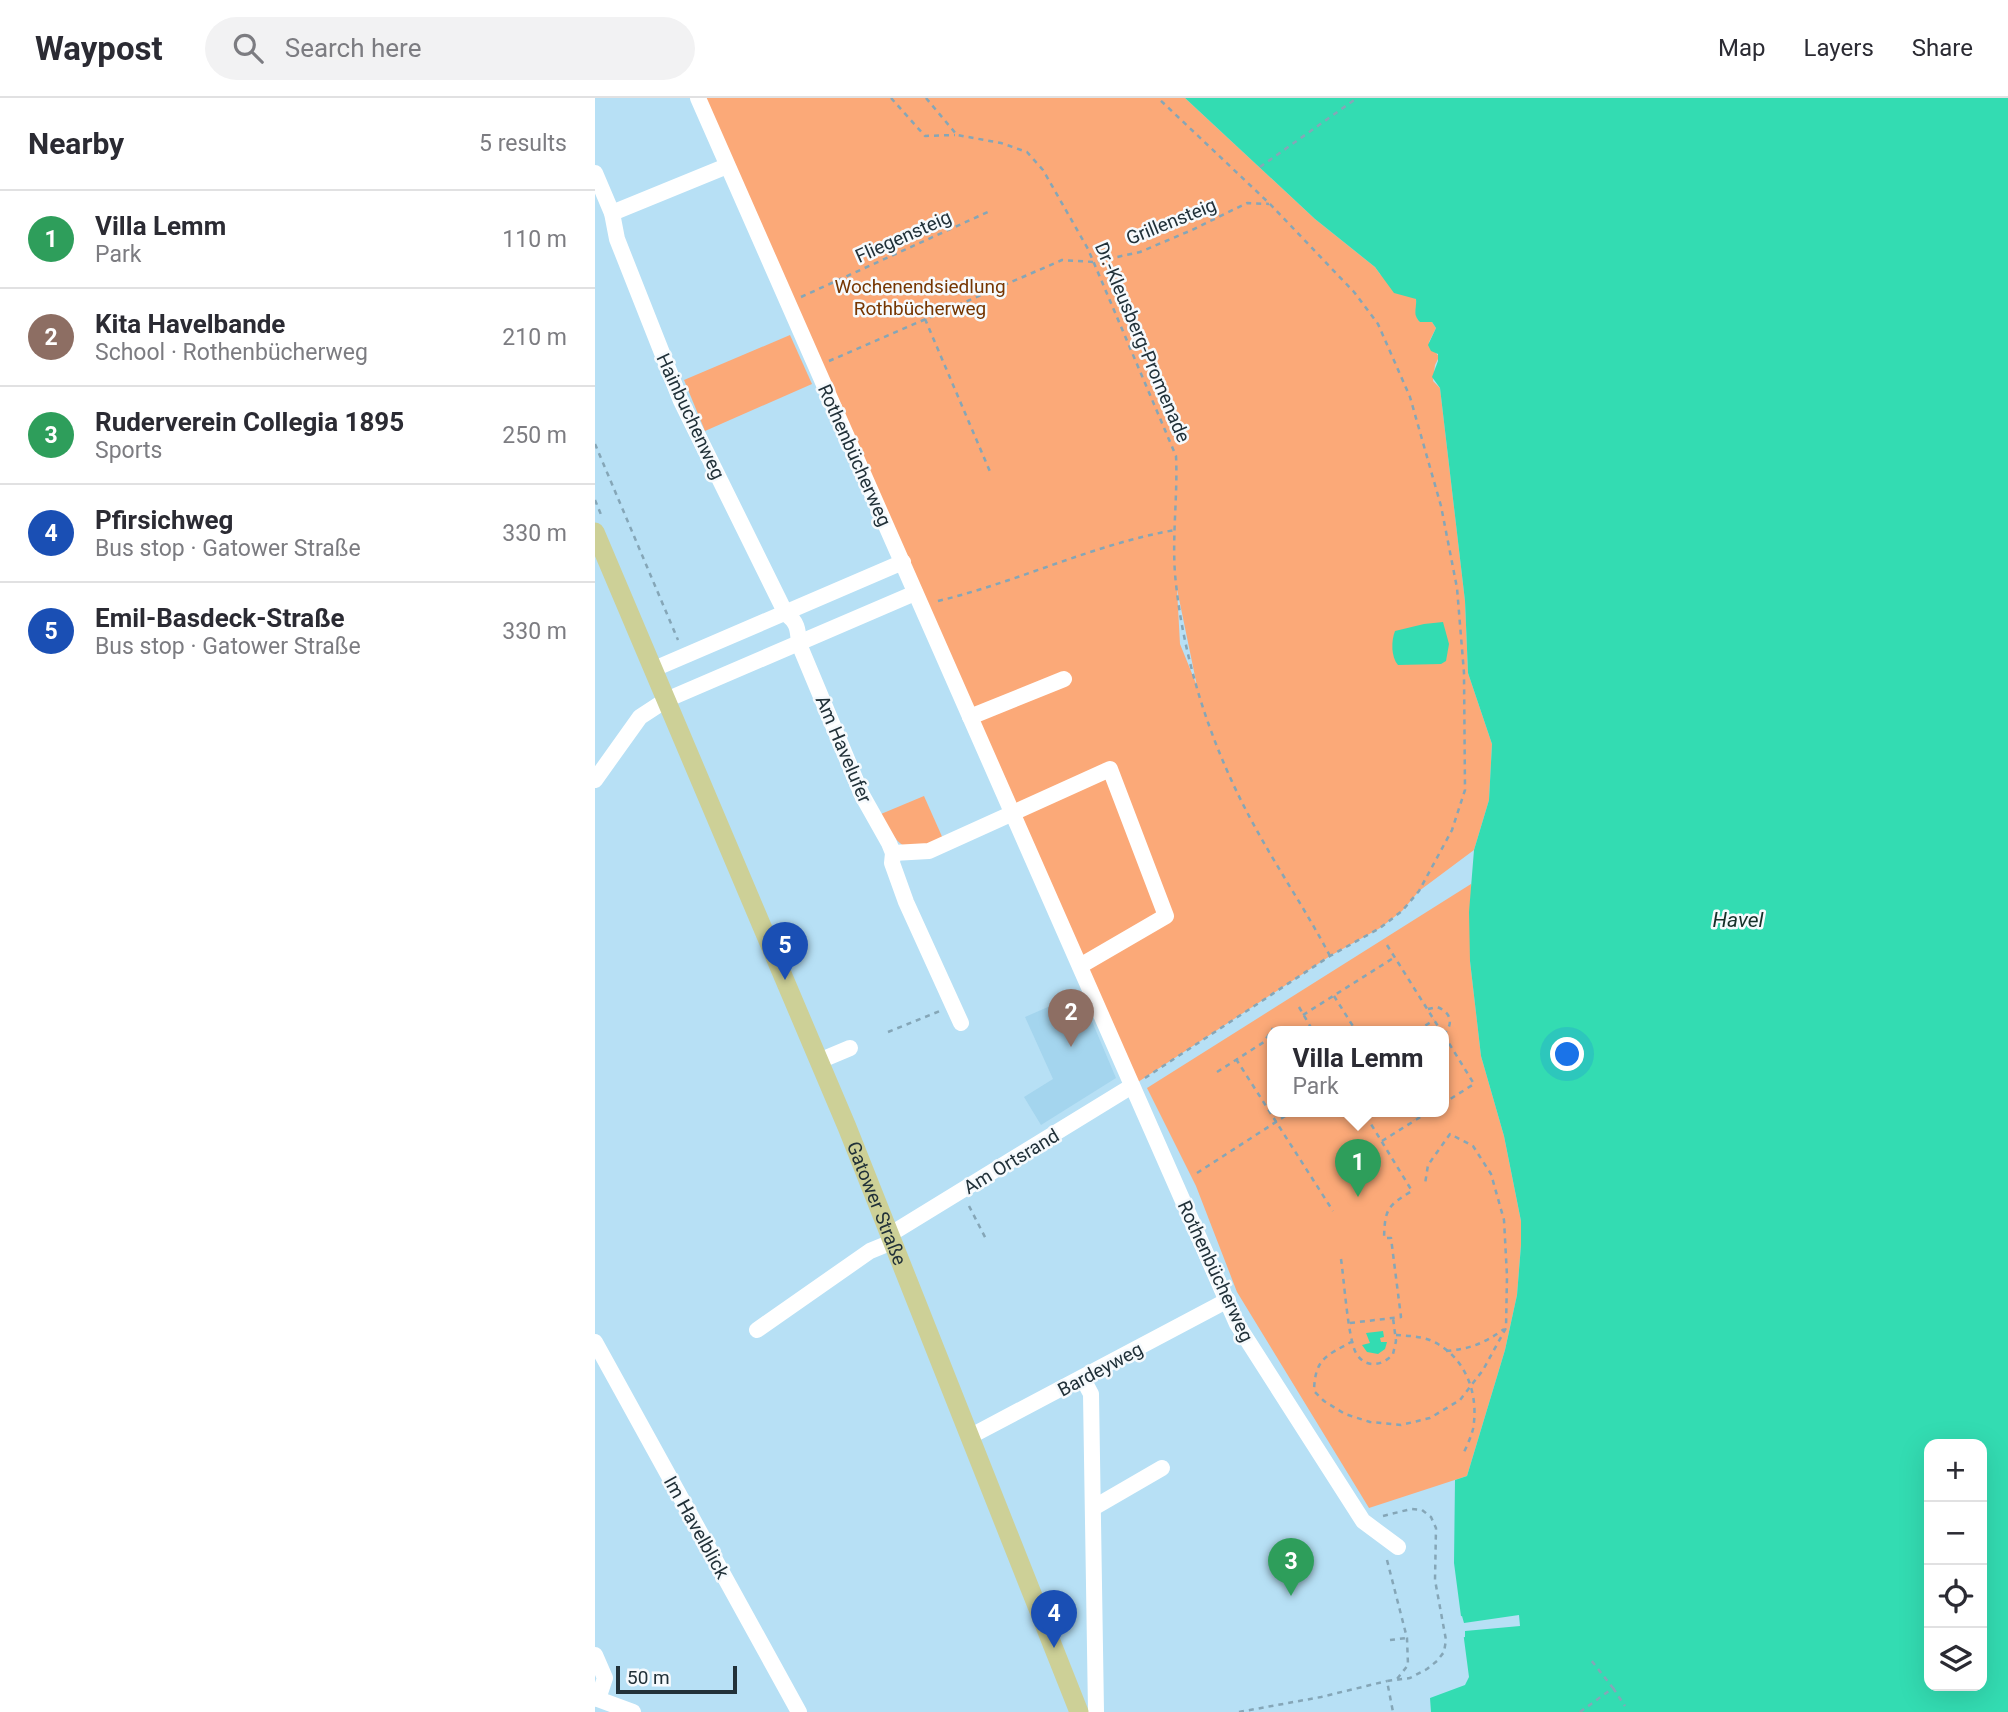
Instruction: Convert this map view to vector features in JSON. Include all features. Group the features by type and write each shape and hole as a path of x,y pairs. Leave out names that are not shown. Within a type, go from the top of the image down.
{"main road":[{"name":"Gatower Straße","path":"595,532 819,1061 1079,1712"}],"street":[{"name":"Rothenbücherweg","path":"698,98 1237,1324 1363,1521 1398,1547"},
{"path":"612,213 727,166"},
{"name":"Hainbuchenweg","path":"595,173 612,213 617,239 681,401 786,614"},
{"path":"654,669 903,562"},
{"path":"595,780 640,717 666,700 799,644 918,599"},
{"path":"786,614 799,629 799,644"},
{"name":"Am Havelufer","path":"799,644 862,795 893,853 892,863 907,902 961,1023"},
{"path":"970,716 1064,679"},
{"path":"893,853 929,850 1110,769 1166,916 1080,966"},
{"path":"819,1061 850,1048"},
{"name":"Am Ortsrand","path":"757,1330 960,1191 1132,1086"},
{"name":"Bardeyweg","path":"971,1436 1228,1300"},
{"name":"Im Havelblick","path":"595,1342 799,1712"},
{"path":"1083,1379 1091,1394 1096,1712"},
{"path":"1093,1508 1162,1468"},
{"path":"595,1655 605,1678 596,1699 633,1712"}],"path":[{"name":"Dr.-Kleusberg-Promenade","path":"891,98 925,136 957,135 1001,143 1027,152 1043,170 1063,201 1094,262 1177,456 1176,583 1185,642 1215,741 1255,828 1330,956"},
{"path":"926,98 957,135"},
{"path":"1132,1086 1330,956 1380,928 1402,911 1419,891 1452,830 1465,790 1464,673 1457,588 1441,506 1410,397 1378,324 1354,292 1270,204 1158,98"},
{"path":"1260,166 1357,98"},
{"name":"Grillensteig","path":"816,366 1062,260 1094,262 1140,252 1247,203 1270,204"},
{"name":"Fliegensteig","path":"788,303 990,211"},
{"path":"925,319 991,474"},
{"path":"595,444 679,643 675,660"},
{"path":"918,599 992,586 1101,548 1175,530"},
{"path":"1387,945 1438,1026"},
{"path":"1303,1015 1395,957"},
{"path":"1334,996 1353,1026"},
{"path":"888,1032 953,1006"},
{"path":"1299,1007 1310,1026"},
{"path":"1427,1009 1437,1007 1446,1012 1449,1016 1449,1028"},
{"path":"1425,1026 1434,1020"},
{"path":"1217,1072 1263,1042 1267,1036"},
{"path":"1449,1043 1474,1083 1449,1099"},
{"path":"1236,1059 1267,1108"},
{"path":"1273,1117 1333,1211"},
{"path":"1197,1173 1284,1117"},
{"path":"1350,1323 1401,1317 1391,1238 1384,1238 1385,1215 1395,1201 1412,1191 1367,1117"},
{"path":"1413,1117 1415,1121"},
{"path":"1382,1142 1421,1117"},
{"path":"1353,1341 1321,1359 1315,1374 1314,1391 1345,1414 1370,1422 1401,1425 1430,1418 1460,1400 1483,1370 1506,1328 1504,1220 1491,1174 1473,1146 1450,1134 1428,1165 1425,1184"},
{"path":"960,1191 987,1241"},
{"path":"1341,1259 1353,1341 1361,1360 1379,1364 1393,1354 1396,1335 1394,1318"},
{"path":"1447,1351 1485,1343 1506,1328"},
{"path":"1396,1335 1417,1336 1437,1343 1456,1359 1472,1385 1473,1430 1463,1454"},
{"path":"1239,1712 1410,1678 1437,1661 1444,1652 1447,1628 1436,1580 1436,1528 1431,1517 1422,1510 1411,1508 1394,1512 1368,1524"},
{"path":"1397,1679 1408,1665 1407,1638 1387,1560 1398,1547"},
{"path":"1390,1640 1407,1638"},
{"path":"1591,1660 1625,1706"},
{"path":"1387,1681 1393,1712"},
{"path":"1580,1712 1612,1688"}],"shaded area":[{"path":"1080,993 1116,1078 1041,1125 1024,1097 1053,1079 1025,1017"}],"green space":[{"name":"Wochenendsiedlung Rothbücherweg","path":"699,98 1185,98 1315,219 1375,267 1380,274 1416,299 1416,314 1420,322 1432,322 1436,328 1429,342 1439,357 1433,381 1440,388 1465,601 1468,673 1492,744 1489,800 1474,850 1419,891 1402,911 1380,928 1330,956 1132,1086","holes":["1177,589 1197,686 1180,644"]},
{"path":"790,335 812,384 705,431 684,380"},
{"path":"924,796 944,841 921,848 905,846 898,842 881,814"},
{"path":"1471,884 1470,961 1481,1056 1504,1136 1521,1221 1521,1245 1517,1295 1505,1350 1467,1476 1369,1508 1237,1292 1196,1186 1147,1088"}],"water":[{"name":"Havel","path":"1185,98 2008,98 2008,1712 1431,1712 1430,1698 1465,1685 1469,1677 1454,1563 1455,1480 1467,1476 1505,1350 1517,1295 1521,1221 1504,1136 1481,1056 1470,961 1469,912 1474,850 1489,800 1492,744 1468,673 1465,601 1440,388 1432,377 1438,354 1431,351 1428,345 1436,328 1432,322 1420,322 1415,314 1416,299 1394,293 1375,267 1315,219"},
{"path":"1443,622 1449,644 1446,661 1441,664 1398,665 1392,649 1395,631"},
{"path":"1383,1331 1384,1337 1380,1338 1381,1342 1387,1342 1385,1349 1378,1354 1367,1352 1362,1345 1370,1343 1366,1333"}],"pier":[{"path":"1519,1615 1520,1626 1465,1631 1465,1637 1460,1638 1457,1617 1462,1616 1464,1623"}],"place":[{"name":"Emil-Basdeck-Straße","path":"785,980"},
{"name":"Kita Havelbande","path":"1071,1047"},
{"name":"Villa Lemm","path":"1358,1197"},
{"name":"Ruderverein Collegia 1895","path":"1291,1596"},
{"name":"Pfirsichweg","path":"1054,1648"}]}
